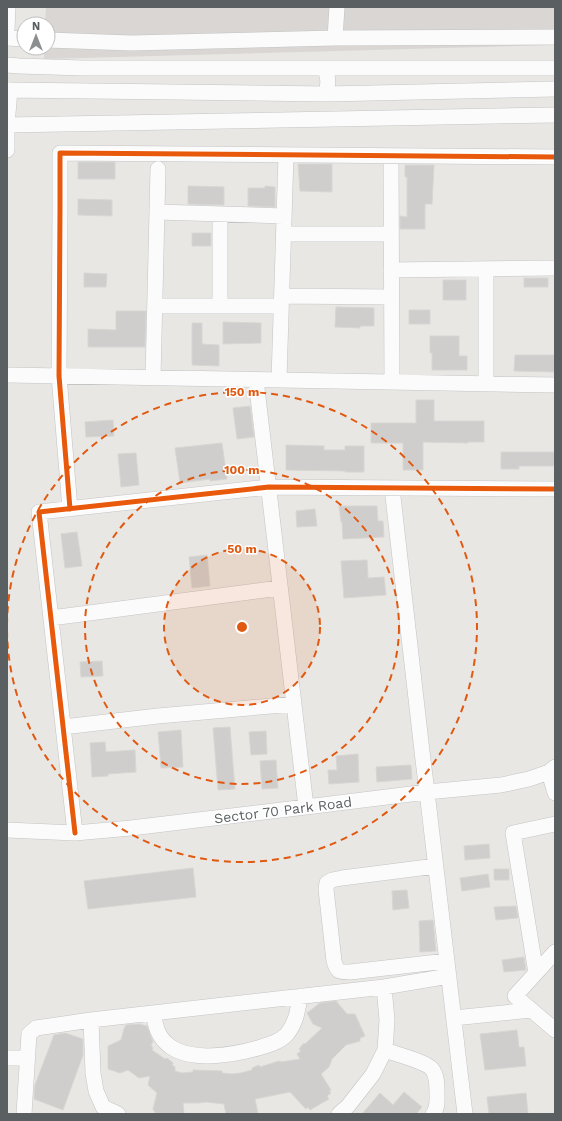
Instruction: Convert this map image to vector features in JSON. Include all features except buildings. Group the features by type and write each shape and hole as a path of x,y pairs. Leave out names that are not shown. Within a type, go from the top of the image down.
{"street":[{"path":"7,30 8,7"},
{"path":"335,38 337,7"},
{"path":"56,40 131,43 335,38 555,37"},
{"path":"7,65 83,68 555,68"},
{"path":"325,68 328,77 326,94"},
{"path":"488,68 489,91"},
{"path":"7,150 8,90 326,94 555,89"},
{"path":"7,125 555,115"},
{"path":"70,509 59,376 60,153 555,157"},
{"path":"279,380 286,155"},
{"path":"391,156 392,382"},
{"path":"153,378 158,168"},
{"path":"157,212 284,216"},
{"path":"220,214 220,306"},
{"path":"284,234 391,234"},
{"path":"391,270 555,268"},
{"path":"486,270 486,384"},
{"path":"155,306 220,306 281,301 391,298"},
{"path":"7,375 555,385"},
{"path":"256,380 306,807"},
{"path":"75,833 39,512 268,487 555,489"},
{"path":"392,488 465,1114"},
{"path":"51,618 280,588"},
{"path":"63,726 294,704"},
{"path":"552,769 555,794"},
{"name":"Sector 70 Park Road","path":"7,830 75,833 131,828 427,792 501,785 529,779 552,769"},
{"path":"536,973 513,833 555,824"},
{"path":"436,866 342,878 332,880 327,883 326,889 334,961 336,968 340,972 448,968"},
{"path":"555,952 514,996 555,1030"},
{"path":"24,1114 29,1034 36,1028 91,1020 384,987 448,968"},
{"path":"339,1114 348,1106 373,1074 385,1050 387,1020 384,987"},
{"path":"153,1013 156,1028 162,1040 172,1048 200,1056 223,1056 244,1053 263,1047 276,1042 287,1035 294,1024 298,1012 300,996"},
{"path":"454,1018 531,1010"},
{"path":"91,1020 93,1073 100,1111 118,1114"},
{"path":"385,1050 427,1065 433,1070 436,1080 437,1096 437,1110 433,1114"},
{"path":"7,1058 27,1058"}],"shaded area":[{"path":"46,7 555,7 555,45 44,59 44,56 56,56 56,16 45,16"}],"cycle path":[{"path":"70,509 59,376 60,153 555,157"},
{"path":"75,833 39,512 269,487 555,489"}]}
